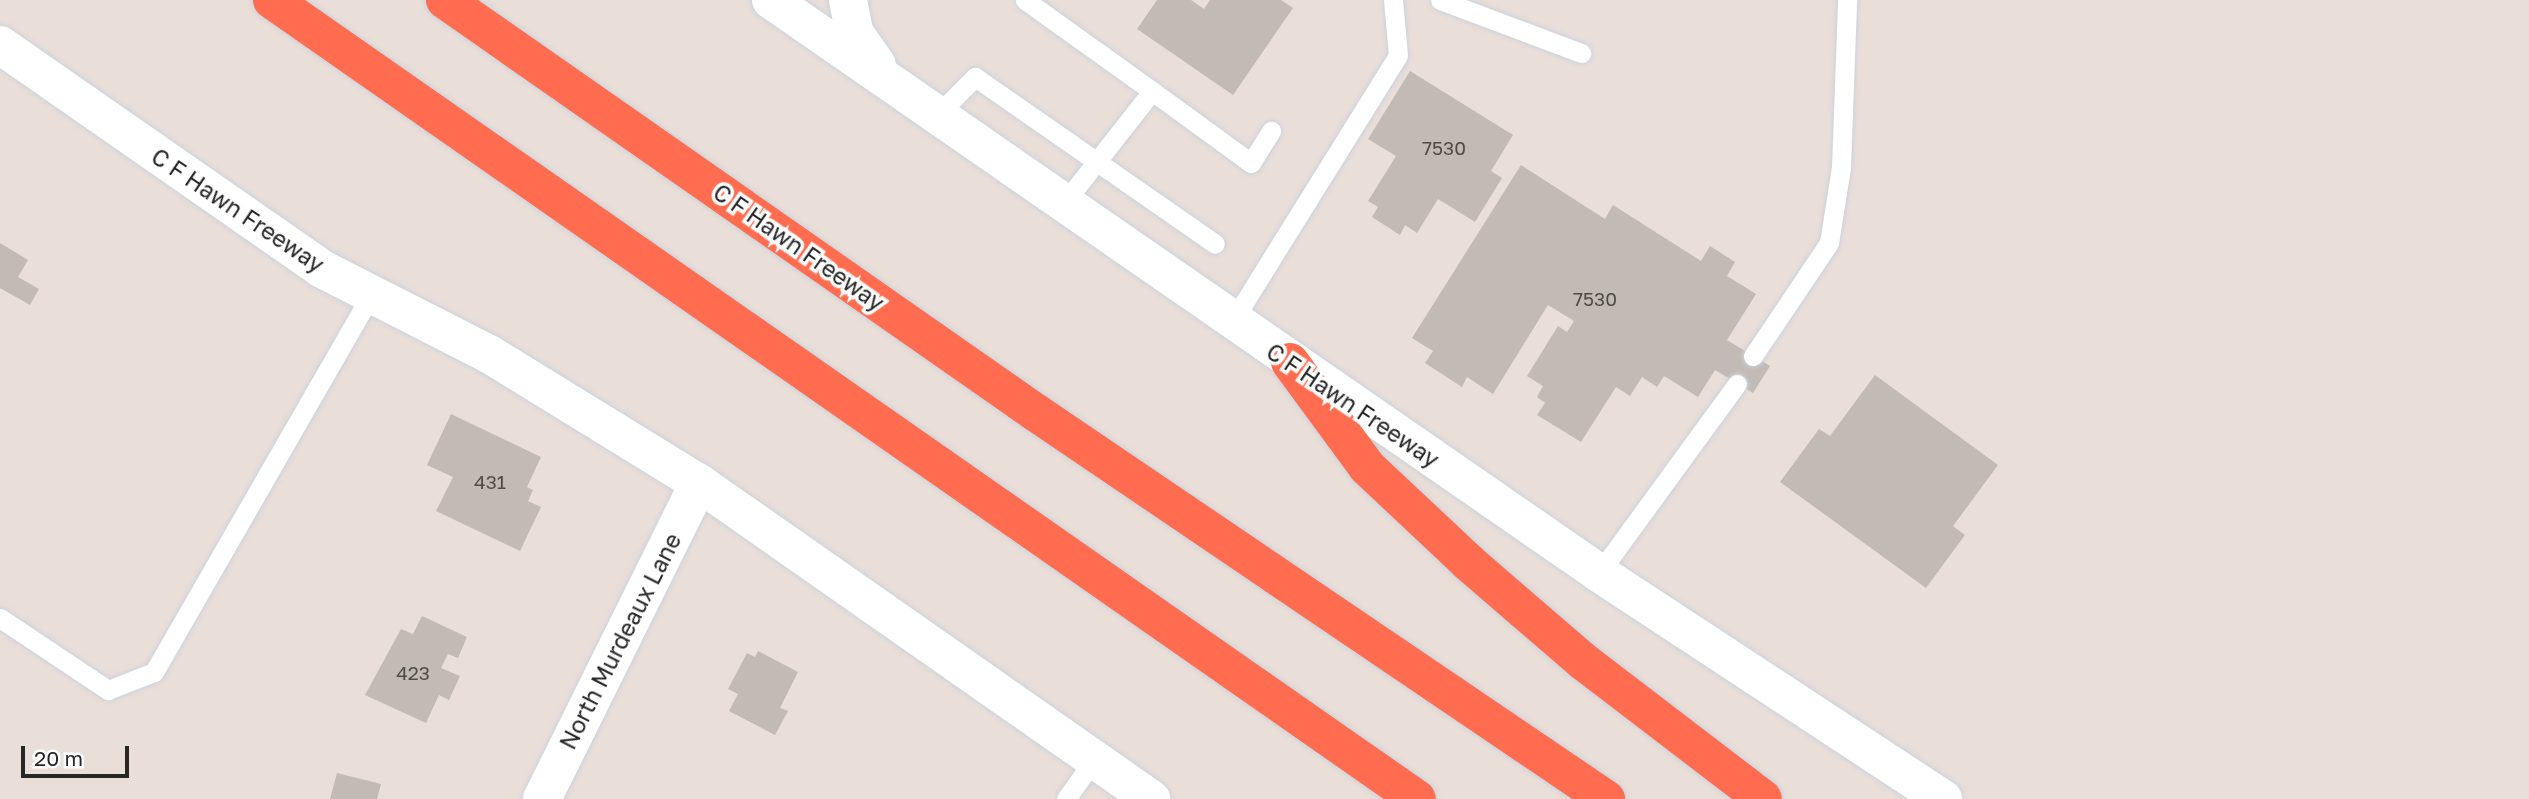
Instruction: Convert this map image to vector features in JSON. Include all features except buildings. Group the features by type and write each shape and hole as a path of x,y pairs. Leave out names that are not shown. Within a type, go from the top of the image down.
{"highway":[{"path":"272,0 1417,799"},
{"name":"C F Hawn Freeway","path":"445,0 1035,412 1606,799"},
{"path":"1290,362 1367,467 1468,562 1584,662 1763,799"}],"main road":[{"name":"C F Hawn Freeway","path":"771,0 1232,322 1599,573 1943,799"},
{"path":"848,0 854,32 886,79"},
{"name":"C F Hawn Freeway","path":"0,45 321,269 489,354 699,483 1150,799"},
{"name":"North Murdeaux Lane","path":"542,799 699,483"}],"lane":[{"path":"1026,0 1251,163 1271,131"},
{"path":"1232,322 1398,55 1393,0"},
{"path":"1440,0 1581,53"},
{"path":"1754,356 1829,243 1841,167 1847,0"},
{"path":"937,115 975,77 1215,244"},
{"path":"1064,203 1152,91"},
{"path":"0,618 108,690 154,672 371,295"},
{"path":"1599,573 1737,384"},
{"path":"1066,799 1095,758"}]}
